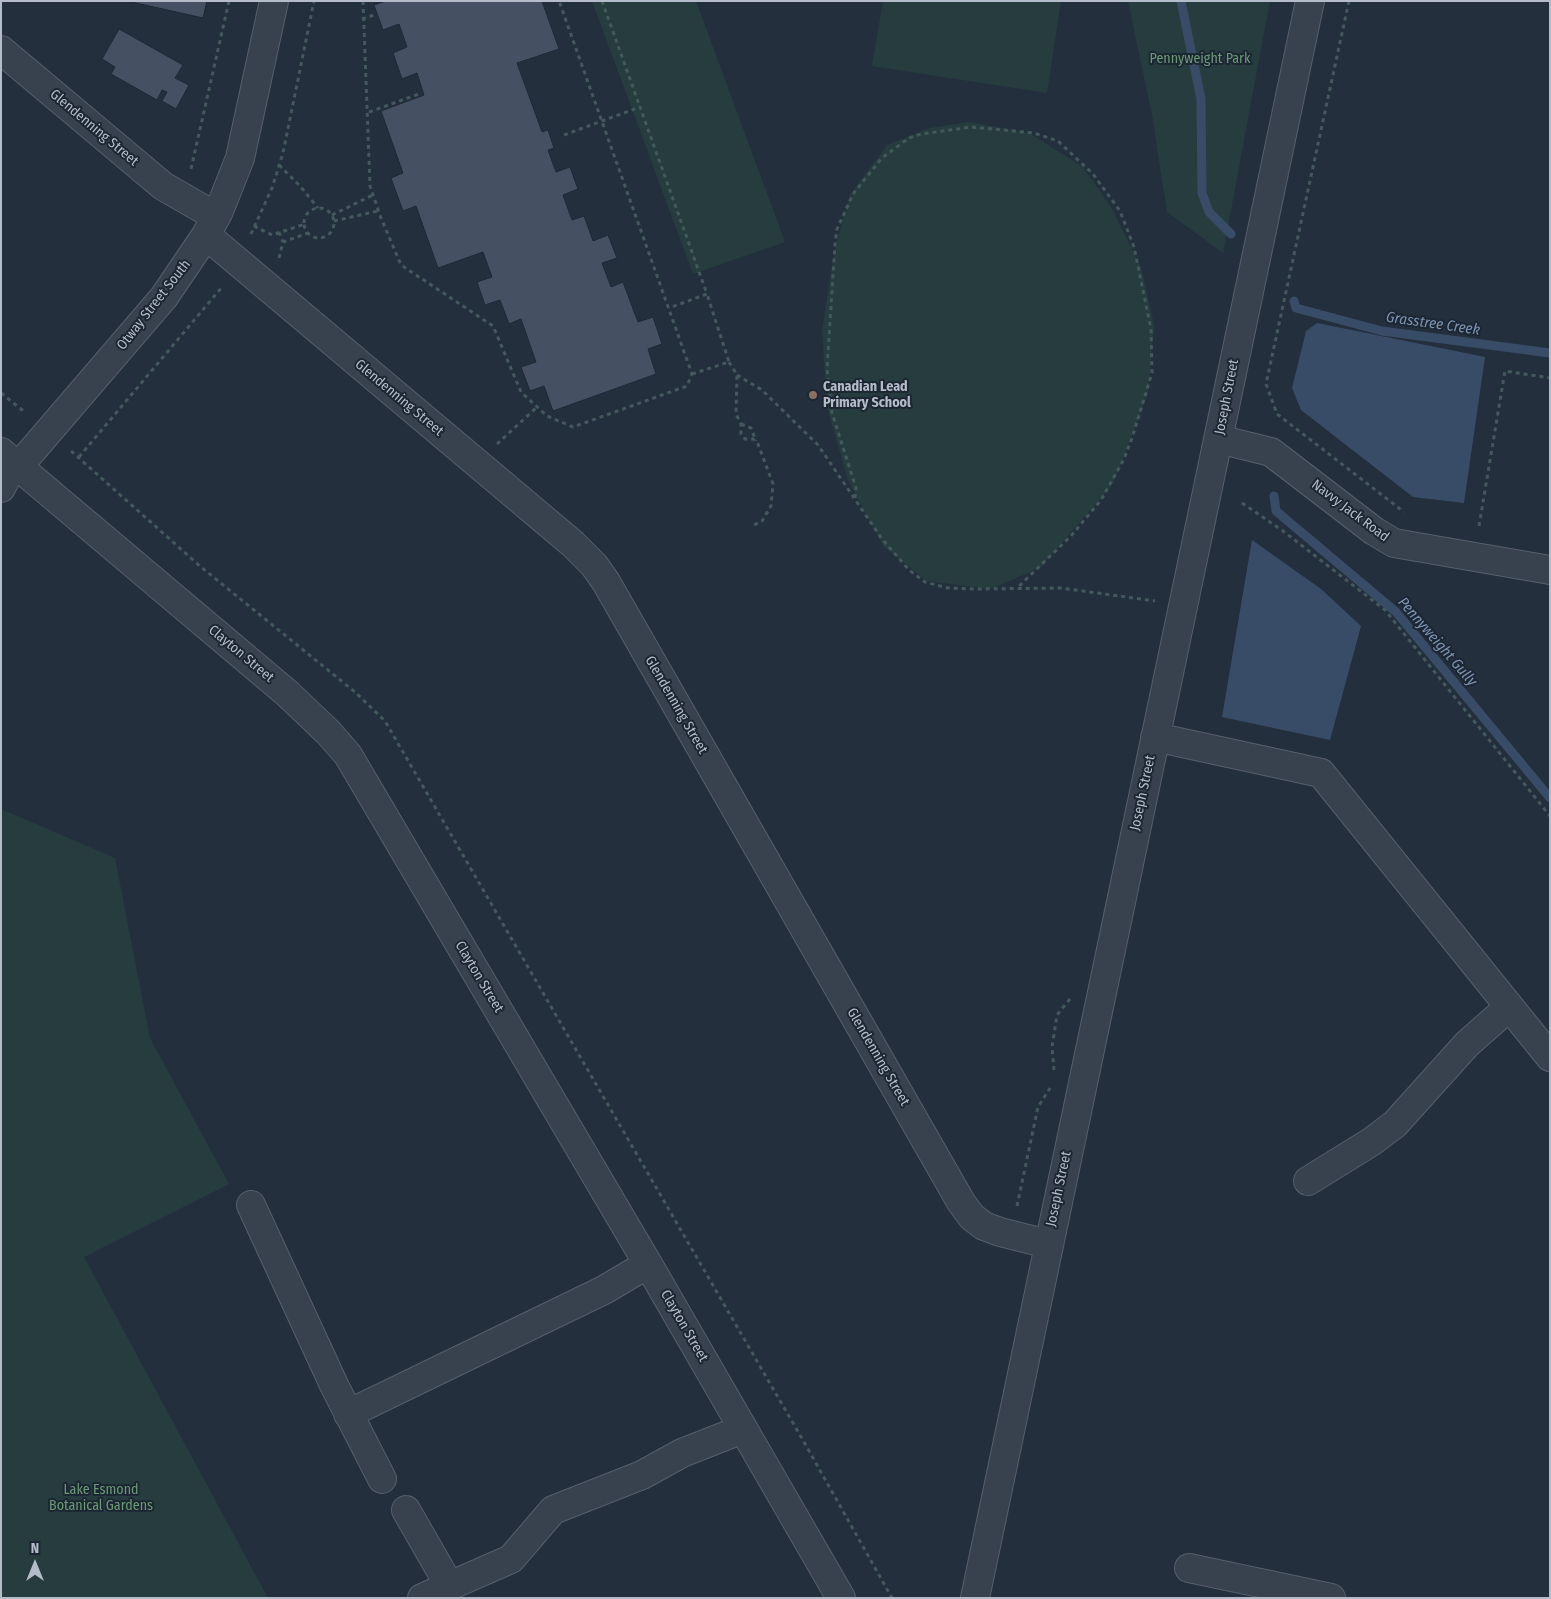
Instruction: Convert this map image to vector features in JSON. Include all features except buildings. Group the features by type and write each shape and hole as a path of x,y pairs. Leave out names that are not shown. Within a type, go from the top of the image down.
{"street":[{"name":"Otway Street South","path":"1,488 11,461 164,297 211,225 230,185 245,141 274,1"},
{"name":"Joseph Street","path":"975,1593 1310,1"},
{"name":"Glendenning Street","path":"1,50 163,186 183,200 573,544 594,565 611,591 961,1202 972,1217 984,1226 1048,1244"},
{"name":"Navvy Jack Road","path":"1218,439 1271,452 1374,531 1394,543 1550,570"},
{"name":"Clayton Street","path":"11,461 288,694 328,732 348,755 648,1264 840,1598"},
{"path":"1155,737 1321,773 1550,1057"},
{"path":"1308,1181 1371,1142 1394,1124 1475,1036 1509,1007"},
{"path":"251,1205 348,1414 382,1479"},
{"path":"348,1414 604,1290 648,1264"},
{"path":"422,1598 511,1558 553,1510 642,1475 682,1453 743,1429"},
{"path":"406,1510 449,1585"},
{"path":"1188,1568 1283,1593 1331,1598"}],"path":[{"path":"183,200 229,1"},
{"path":"363,1 362,19 369,112 370,186 378,211 401,265 492,326 522,392 547,416 573,427 687,386 692,374 558,1"},
{"path":"602,1 707,294 729,362 737,375 756,386 794,420 818,445 882,539 909,570 925,582 948,588 1061,588 1155,601"},
{"path":"1348,1 1266,384 1277,414 1406,514"},
{"path":"362,19 374,15"},
{"path":"369,112 419,94"},
{"path":"564,135 640,107"},
{"path":"855,498 856,488 832,413 827,369 837,230 853,194 882,158 909,138 921,134 972,126 1034,133 1058,141 1093,174 1120,211 1134,247 1151,329 1152,373 1124,459 1101,500 1071,536 1018,588"},
{"path":"279,165 318,208"},
{"path":"332,215 373,195"},
{"path":"318,208 326,209 332,215 334,221 332,231 324,236 315,237 308,232 305,224 308,213 318,208"},
{"path":"334,221 378,211"},
{"path":"254,226 272,234 305,224"},
{"path":"279,232 283,242 279,261"},
{"path":"283,242 308,232"},
{"path":"669,308 707,294"},
{"path":"692,374 729,362"},
{"path":"1471,525 1480,526 1505,371 1550,378"},
{"path":"737,375 736,414 741,424 741,434 745,439 753,439 758,444"},
{"path":"493,448 537,407"},
{"path":"741,424 751,428 773,484 771,506 762,521 754,525"},
{"path":"1242,504 1282,531 1385,610 1550,816"},
{"path":"1153,611 1156,593"},
{"path":"1055,1073 1052,1047 1057,1015 1071,995"},
{"path":"1015,1213 1038,1108 1050,1090 1052,1081"}],"green space":[{"path":"592,1 696,1 785,242 693,274"},
{"path":"883,1 1061,1 1047,93 872,66"},
{"name":"Pennyweight Park","path":"1128,1 1270,1 1223,253 1167,212 1152,115"},
{"path":"969,122 1029,133 1083,167 1111,207 1141,267 1154,325 1148,394 1113,484 1040,568 990,589 927,581 883,546 848,480 827,407 822,330 835,248 850,195 887,145 930,128"},
{"name":"Lake Esmond Botanical Gardens","path":"1,809 115,858 150,1038 229,1184 84,1257 268,1598 1,1598"}],"water":[{"path":"1317,323 1485,357 1464,503 1413,497 1301,410 1292,388 1306,331"},
{"path":"1252,540 1321,589 1361,626 1330,740 1222,717"}],"waterway":[{"name":"Pennyweight Gully","path":"1181,1 1201,99 1202,193 1209,212 1231,234"},
{"name":"Grasstree Creek","path":"1294,301 1296,308 1382,331 1550,353"},
{"name":"Pennyweight Gully","path":"1274,496 1276,511 1396,612 1550,798"}],"place":[{"name":"Canadian Lead Primary School","path":"813,395"}]}
